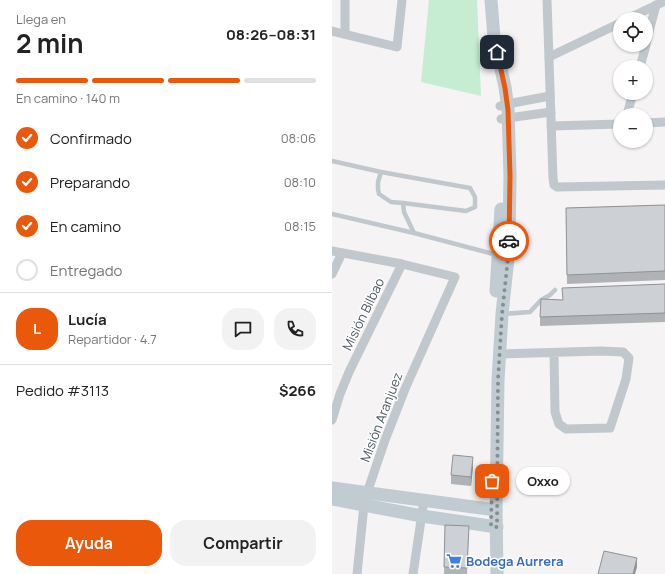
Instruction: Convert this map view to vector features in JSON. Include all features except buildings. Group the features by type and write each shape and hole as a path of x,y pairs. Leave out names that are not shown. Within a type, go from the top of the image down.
{"main road":[{"path":"485,0 490,49 504,105"},
{"path":"491,0 494,38 505,88 504,118 510,176 503,256 493,330 494,526 497,574"},
{"path":"494,510 503,256"},
{"path":"332,488 422,516 494,526"},
{"path":"332,499 424,500 494,510"},
{"path":"491,574 494,526"}],"street":[{"path":"345,0 345,34"},
{"path":"332,31 397,47 402,0"},
{"path":"547,0 554,185 557,187 665,184"},
{"path":"642,12 665,1"},
{"path":"653,17 656,5"},
{"path":"549,57 613,26"},
{"path":"504,105 550,96"},
{"path":"521,101 522,116"},
{"path":"504,118 551,112"},
{"path":"653,123 665,122"},
{"path":"551,126 613,124"},
{"path":"332,251 402,264"},
{"path":"332,274 342,253"},
{"name":"Misión Aranjuez","path":"357,574 366,499 385,440 405,389 455,277 402,264"},
{"name":"Misión Bilbao","path":"332,420 349,372 402,264"},
{"path":"500,354 601,351 624,352 629,358 626,379 610,428 566,429 559,424 555,412 554,353"},
{"path":"413,574 424,500"}],"lane":[{"path":"332,161 381,172 470,188 475,197 475,207 466,211 391,202 380,194 378,189 378,182 381,172"},
{"path":"403,203 404,212 414,233"},
{"path":"332,214 503,256"},
{"path":"502,314 530,312 541,300 555,290"}],"green space":[{"path":"429,0 477,0 481,96 421,82"}],"way so far":[{"path":"492,481 491,526 497,527 498,380 502,314 509,241"}],"place":[{"name":"Oxxo","path":"492,481"},
{"name":"Bodega Aurrera","path":"454,561"}],"route":[{"path":"497,52 508,110 510,176 509,241"}]}
